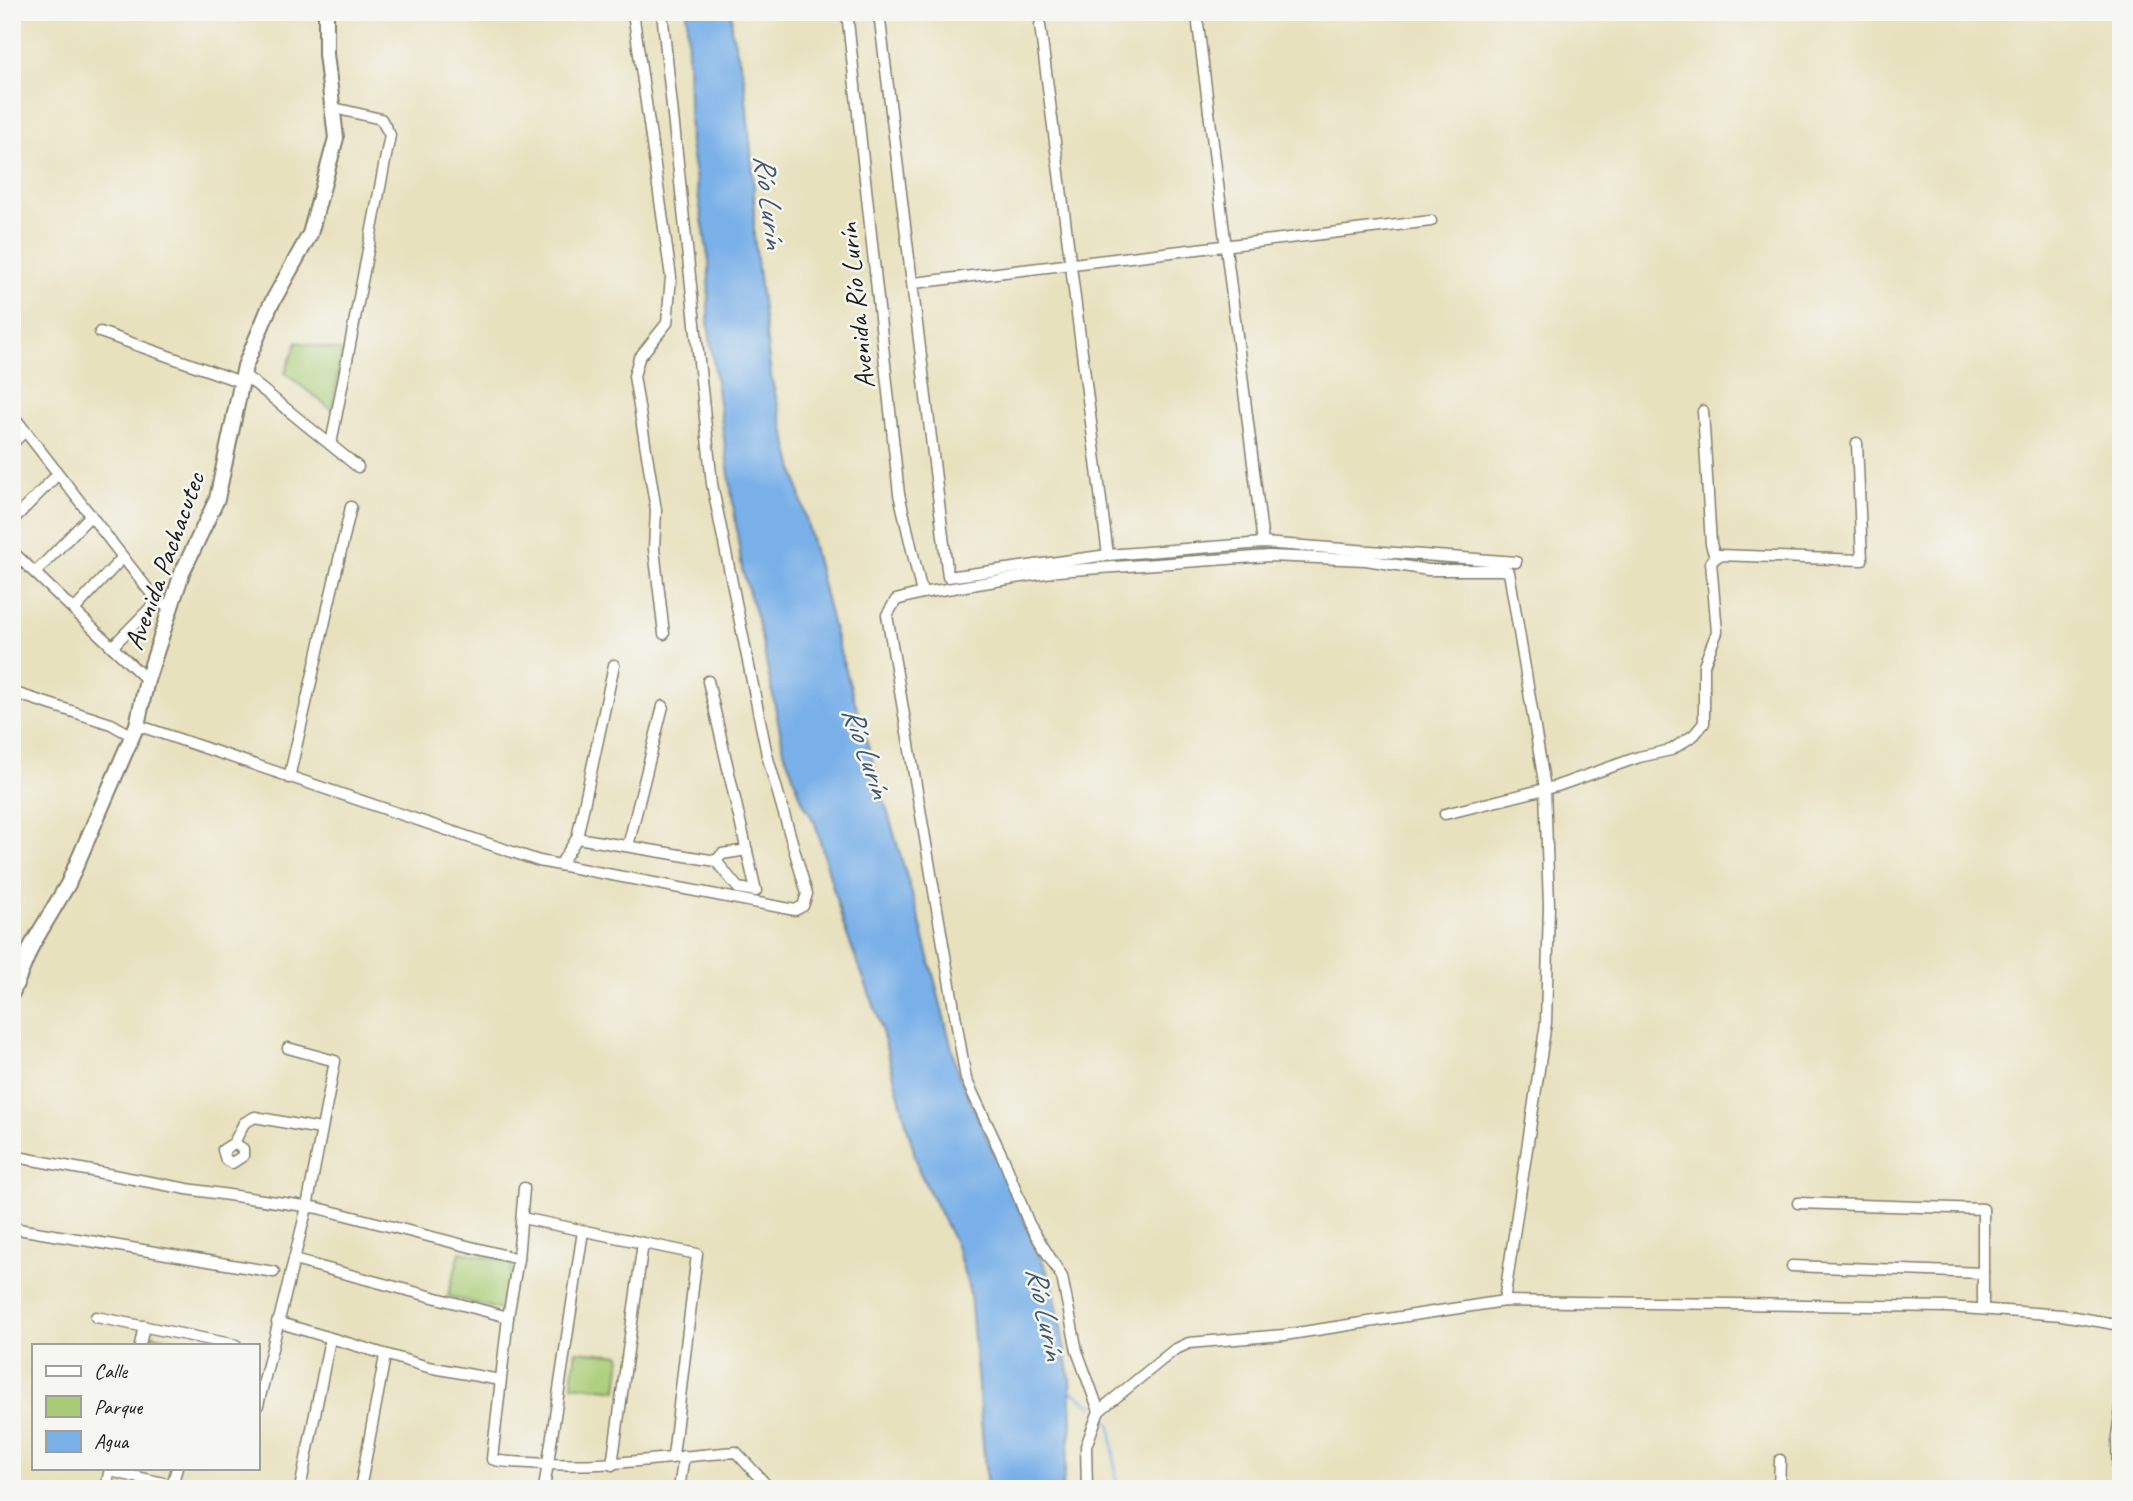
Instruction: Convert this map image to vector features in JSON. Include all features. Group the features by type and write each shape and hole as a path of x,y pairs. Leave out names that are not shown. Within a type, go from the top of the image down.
{"main road":[{"name":"Avenida Pachacutec","path":"12,993 32,945 68,884 134,730 164,604 182,573 217,499 242,378 270,306 310,234 336,138 326,54 326,12"}],"street":[{"path":"633,12 671,277 667,323 639,358 634,376 656,510 654,549 664,634"},
{"path":"12,692 289,778 539,861 795,911 803,906 807,894 767,755 712,485 662,12"},
{"name":"Avenida Río Lurín","path":"847,12 899,494 922,593"},
{"path":"874,12 880,21 948,577 1108,555 1263,543 1516,562"},
{"path":"1198,24 1263,543"},
{"path":"1040,25 1108,555"},
{"path":"331,444 390,135 381,119 334,108"},
{"path":"914,283 1431,221"},
{"path":"100,332 242,378 358,467"},
{"path":"1703,411 1711,544 1715,557"},
{"path":"12,415 123,557 164,604 112,647"},
{"path":"12,444 25,431"},
{"path":"1445,814 1545,788 1607,770 1639,757 1671,750 1703,726 1704,665 1717,632 1711,562 1715,557 1724,555 1862,560 1857,443"},
{"path":"12,521 58,474"},
{"path":"289,778 351,507"},
{"path":"35,573 91,515"},
{"path":"12,551 147,680"},
{"path":"1099,1411 1077,1351 1062,1277 1029,1224 964,1071 887,615 896,600 922,593 1058,572 1269,556 1366,560 1428,570 1503,569 1509,574 1545,788 1549,906 1546,1023 1504,1301"},
{"path":"74,610 123,557"},
{"path":"560,865 577,838 614,665"},
{"path":"577,838 716,861 738,888 756,891 708,681"},
{"path":"628,846 663,706"},
{"path":"716,861 722,854 747,850"},
{"path":"259,1401 307,1207 335,1061 288,1048"},
{"path":"234,1143 244,1122 255,1117 320,1129"},
{"path":"12,1156 187,1189 307,1207 518,1259"},
{"path":"524,1188 518,1259 508,1317 492,1459 549,1465 612,1465 678,1456 739,1452 769,1489"},
{"path":"1798,1203 1983,1209 1983,1308"},
{"path":"522,1218 698,1254 678,1456 679,1489"},
{"path":"12,1228 274,1272"},
{"path":"544,1489 583,1231"},
{"path":"612,1465 643,1243"},
{"path":"294,1260 508,1317"},
{"path":"1792,1266 1983,1273"},
{"path":"1087,1489 1086,1446 1099,1411 1174,1350 1189,1343 1284,1335 1504,1301 1983,1308 2121,1325"},
{"path":"96,1317 227,1344"},
{"path":"277,1322 385,1356 500,1380"},
{"path":"139,1344 144,1326"},
{"path":"300,1489 331,1339"},
{"path":"360,1489 385,1356"},
{"path":"2118,1489 2117,1436 2121,1408"},
{"path":"1779,1489 1780,1460"},
{"path":"106,1489 110,1470"},
{"path":"113,1470 172,1487 176,1470"}],"green space":[{"path":"297,342 342,351 332,410 285,373"},
{"path":"460,1252 514,1262 501,1310 448,1296"},
{"path":"149,1334 196,1344 146,1344"},
{"path":"576,1351 621,1355 617,1390 572,1385"}],"water":[{"name":"Río Lurín","path":"687,12 732,12 731,29 744,77 754,185 754,235 771,377 834,631 919,918 958,1073 1053,1285 1070,1378 1072,1426 1062,1489 987,1489 970,1293 956,1245 919,1171 878,1016 844,927 815,823 802,800 784,751 759,626 742,569 708,322 709,262 690,144"}],"waterway":[{"path":"1067,1388 1093,1406"},
{"path":"1101,1413 1111,1426 1117,1489"}]}
